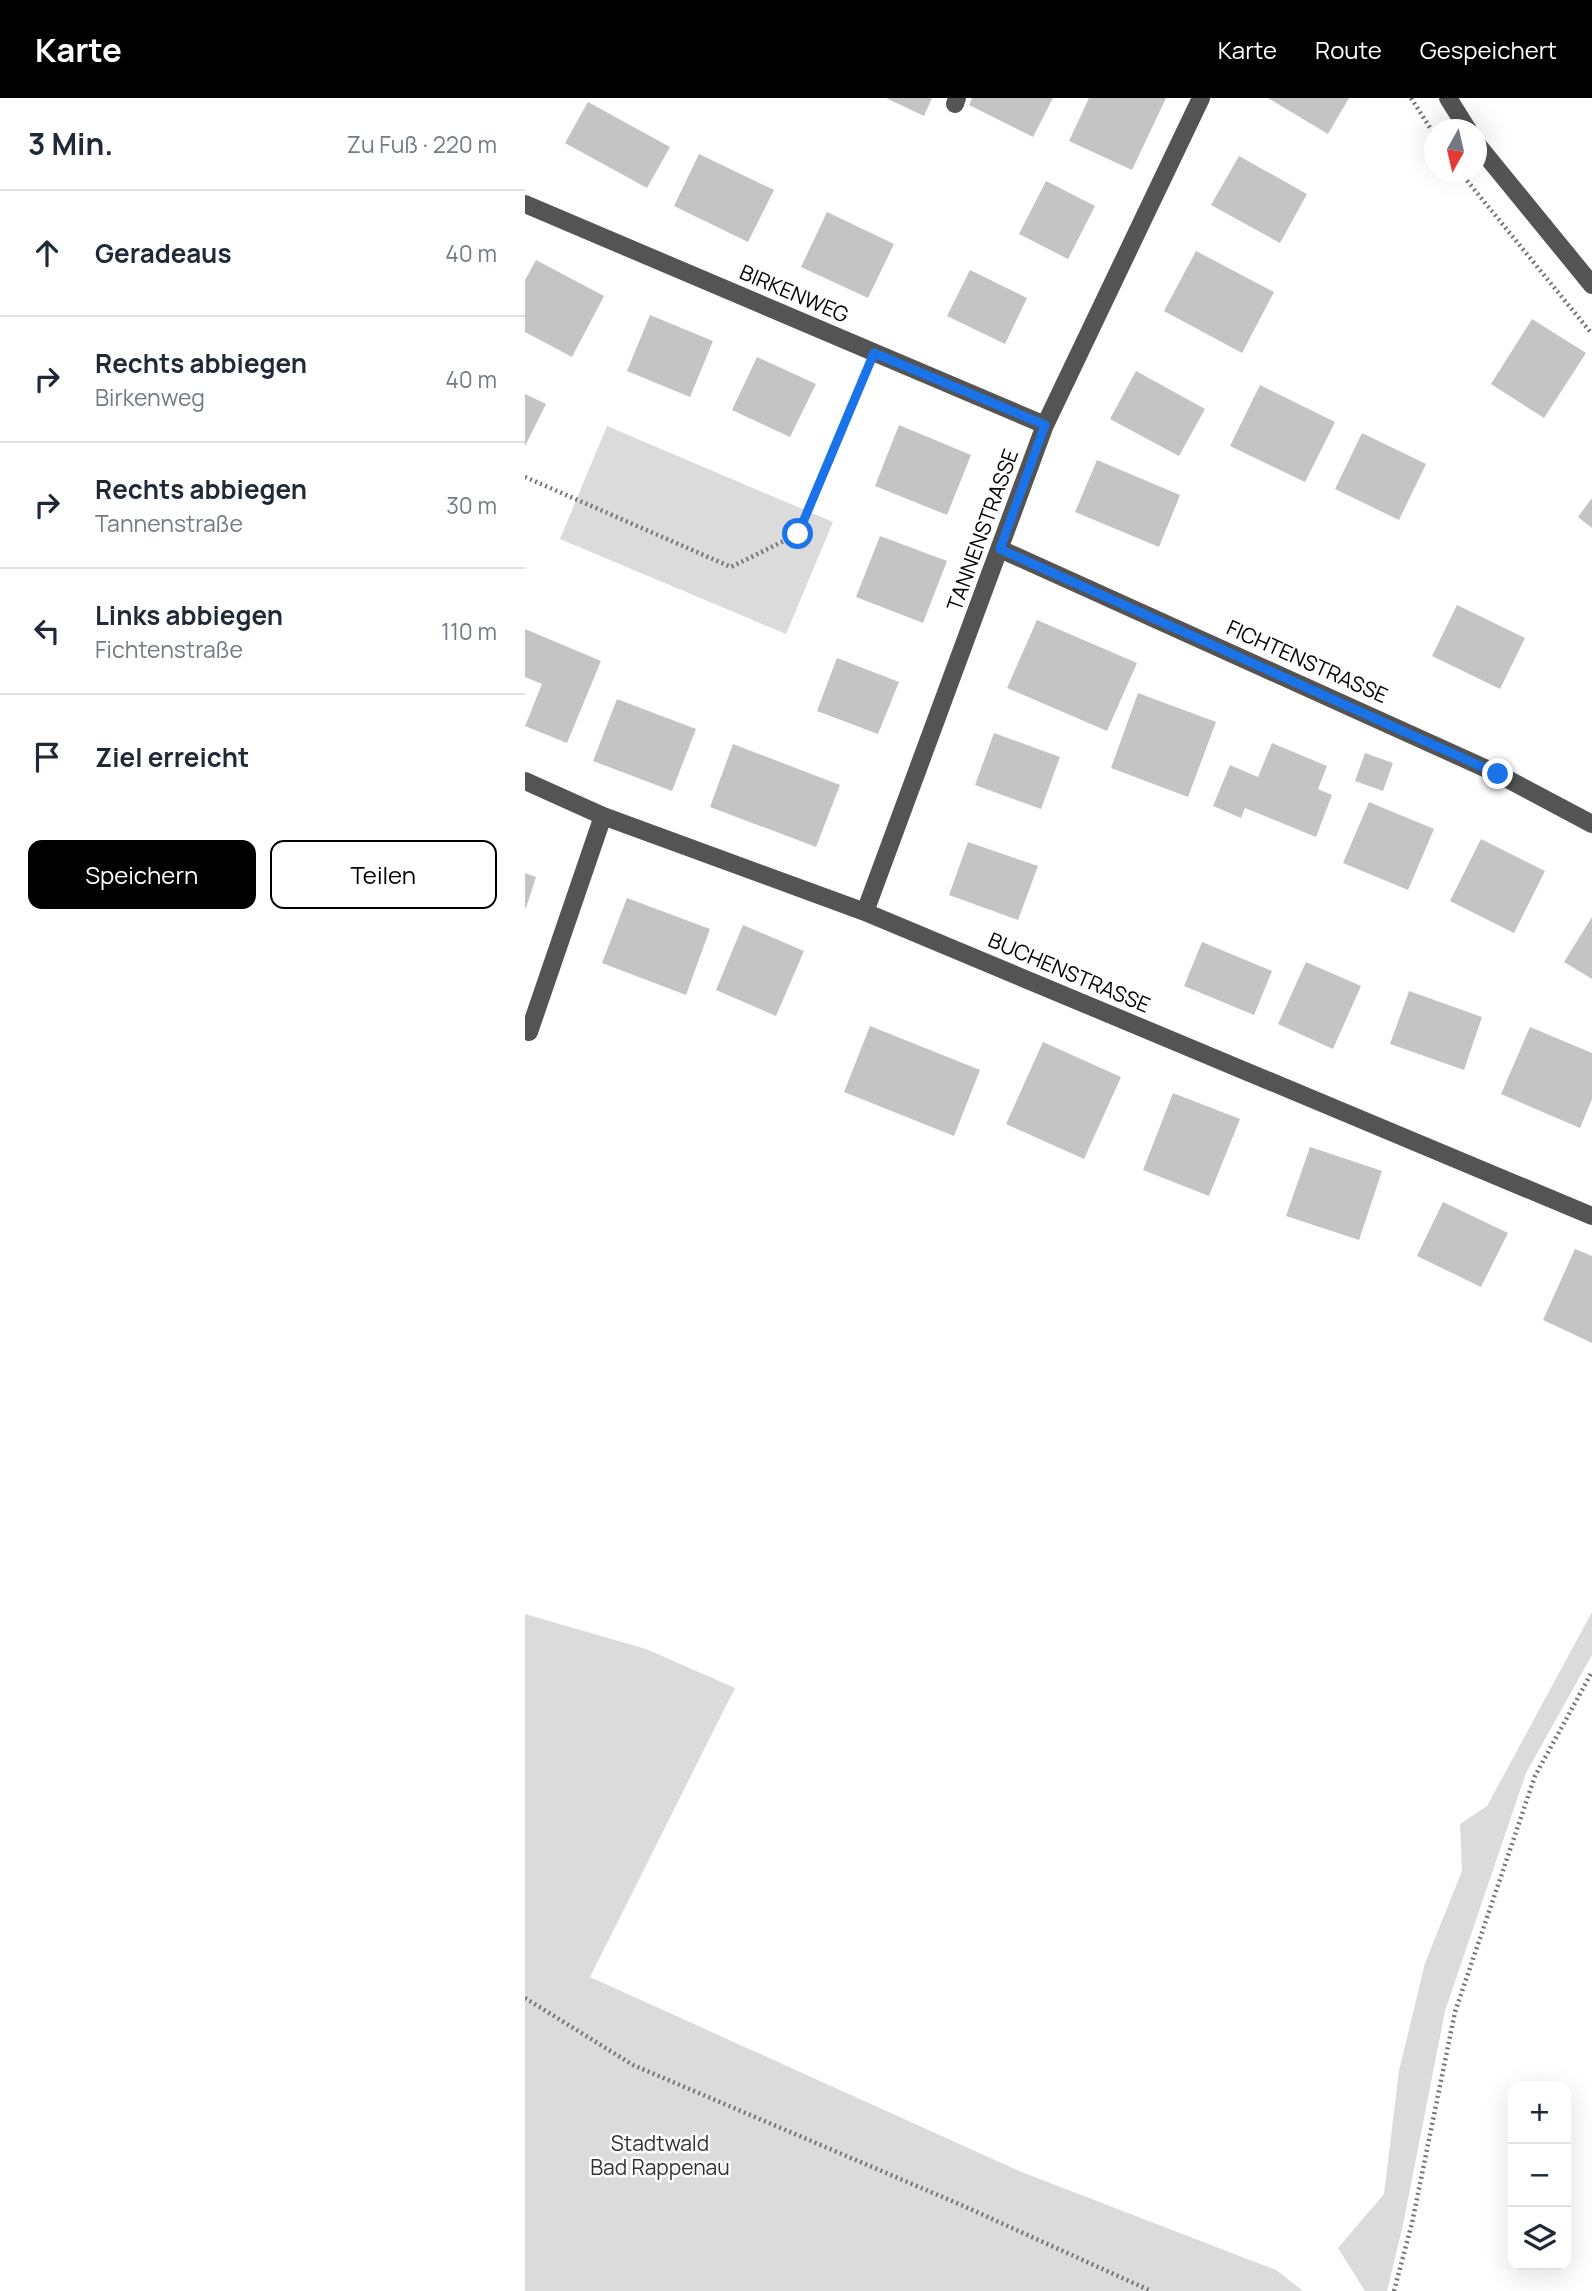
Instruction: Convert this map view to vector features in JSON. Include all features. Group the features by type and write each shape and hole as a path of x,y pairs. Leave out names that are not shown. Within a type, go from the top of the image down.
{"street":[{"name":"TANNENSTRASSE","path":"865,912 1045,425 1201,98"},
{"path":"1448,98 1461,119"},
{"path":"1487,156 1592,285"},
{"name":"BIRKENWEG","path":"525,204 1045,425"},
{"name":"FICHTENSTRASSE","path":"1000,549 1498,774 1592,824"},
{"name":"BUCHENSTRASSE","path":"525,781 603,816 865,912 1592,1216"},
{"path":"529,1032 603,816"}],"path":[{"path":"1411,98 1424,119"},
{"path":"1467,182 1592,334"},
{"path":"525,477 731,567 798,534 874,353"},
{"path":"1394,2291 1412,2223 1455,2012 1535,1776 1592,1672"},
{"path":"525,1998 633,2065 959,2204 1150,2291"}],"green space":[{"path":"607,426 833,522 786,634 560,539"},
{"path":"1592,1612 1592,1655 1526,1773 1445,2011 1403,2225 1387,2291 1365,2291 1338,2248 1384,2194 1399,2071 1425,1963 1462,1871 1460,1824 1487,1806"},
{"name":"Stadtwald Bad Rappenau","path":"525,1614 646,1649 735,1688 590,1977 1019,2171 1276,2270 1303,2291 525,2291"}],"building":[{"path":"886,98 932,98 924,116"},
{"path":"972,98 1053,98 1033,137 969,105"},
{"path":"1089,98 1166,98 1132,170 1069,141"},
{"path":"1268,98 1349,98 1328,134"},
{"path":"588,102 670,147 647,188 565,143"},
{"path":"699,154 774,190 748,242 674,206"},
{"path":"1239,156 1307,194 1280,243 1211,205"},
{"path":"1046,181 1095,206 1068,259 1019,234"},
{"path":"827,212 894,244 868,298 801,267"},
{"path":"1196,251 1274,292 1242,353 1164,311"},
{"path":"536,260 604,296 572,357 525,332 525,280"},
{"path":"970,270 1027,298 1005,344 947,316"},
{"path":"650,315 713,341 690,397 627,371"},
{"path":"1532,319 1586,353 1544,418 1491,384"},
{"path":"757,357 816,384 790,437 732,410"},
{"path":"1136,371 1205,409 1179,456 1110,419"},
{"path":"1260,385 1335,422 1305,482 1230,446"},
{"path":"525,394 546,404 525,446"},
{"path":"899,425 971,455 947,515 875,486"},
{"path":"1362,433 1426,464 1399,520 1335,489"},
{"path":"1097,460 1180,495 1159,547 1075,512"},
{"path":"1592,498 1592,528 1578,517"},
{"path":"880,536 947,561 923,623 856,597"},
{"path":"1457,605 1525,638 1500,689 1432,656"},
{"path":"1037,620 1137,663 1107,731 1007,688"},
{"path":"525,629 601,661 567,743 525,726 542,684 525,677"},
{"path":"837,658 899,682 878,734 817,711"},
{"path":"1138,693 1216,722 1188,797 1111,768"},
{"path":"617,699 696,729 672,791 593,761"},
{"path":"994,733 1060,757 1041,809 975,785"},
{"path":"1272,743 1327,766 1318,789 1332,795 1316,837 1245,808 1241,818 1213,806 1230,765 1258,777"},
{"path":"733,744 840,785 816,847 710,807"},
{"path":"1365,753 1393,763 1383,791 1355,781"},
{"path":"1369,802 1434,829 1408,890 1343,863"},
{"path":"1481,839 1545,871 1514,933 1450,901"},
{"path":"968,842 1038,866 1018,920 949,895"},
{"path":"525,873 536,877 526,908 525,908"},
{"path":"627,898 710,929 686,995 602,963"},
{"path":"1592,917 1592,979 1564,962"},
{"path":"743,925 804,951 776,1016 716,990"},
{"path":"1202,942 1272,971 1254,1015 1184,986"},
{"path":"1306,962 1361,986 1333,1049 1278,1024"},
{"path":"1409,991 1482,1017 1464,1070 1390,1044"},
{"path":"870,1026 980,1070 954,1136 844,1092"},
{"path":"1530,1027 1592,1053 1592,1099 1580,1128 1501,1094"},
{"path":"1043,1042 1121,1077 1084,1159 1006,1124"},
{"path":"1173,1093 1240,1119 1209,1196 1143,1170"},
{"path":"1310,1147 1382,1171 1359,1240 1286,1216"},
{"path":"1443,1202 1508,1233 1481,1287 1417,1256"},
{"path":"1575,1249 1592,1256 1592,1343 1543,1320"}],"route":[{"path":"798,534 874,353 1045,425 1000,549 1498,774"}]}
